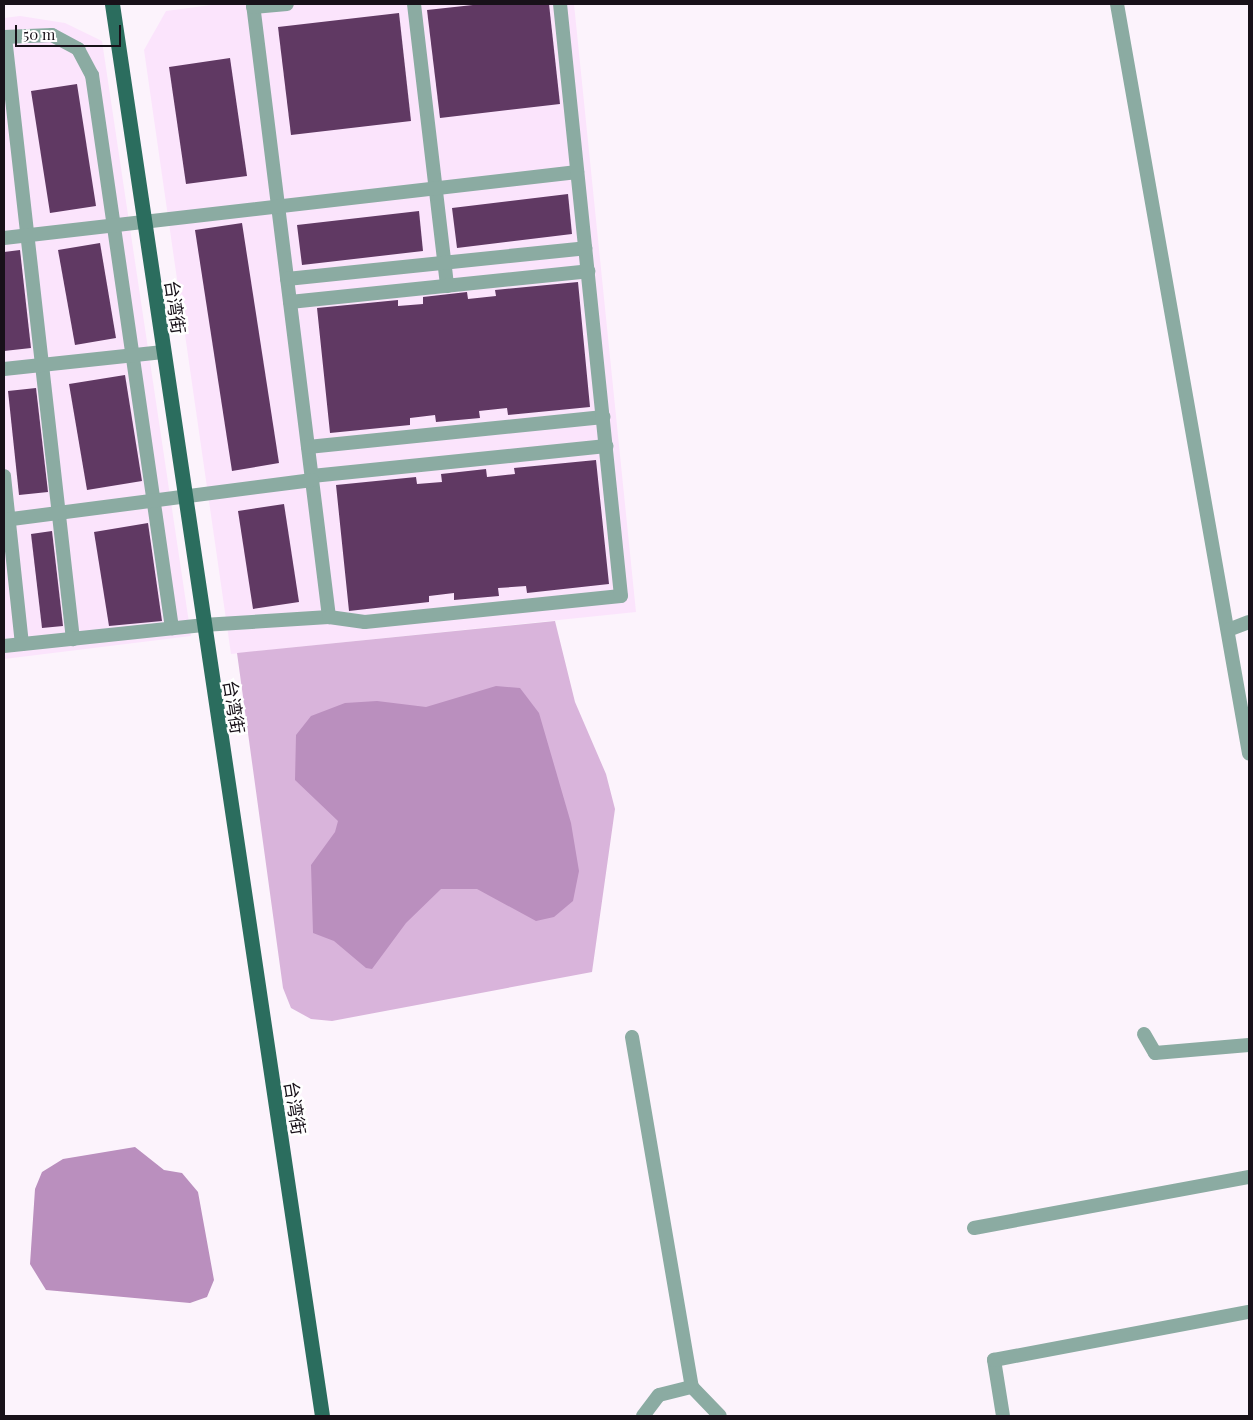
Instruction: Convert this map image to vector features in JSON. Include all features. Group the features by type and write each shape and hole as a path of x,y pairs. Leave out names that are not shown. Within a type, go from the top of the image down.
{"main road":[{"name":"台湾街","path":"112,4 322,1416"}],"street":[{"path":"287,4 253,5 329,617"},
{"path":"414,4 447,286"},
{"path":"4,646 203,625 329,617 365,622 621,596 560,4"},
{"path":"1117,4 1249,753"},
{"path":"73,639 4,37 52,34 86,57 114,226 172,628"},
{"path":"4,238 278,208 577,172"},
{"path":"287,279 585,248"},
{"path":"290,302 588,272"},
{"path":"4,369 163,352"},
{"path":"308,447 603,417"},
{"path":"6,520 154,503 312,478 606,446"},
{"path":"4,476 6,520 22,644"},
{"path":"1228,630 1249,622"},
{"path":"1144,1034 1155,1053 1249,1045"},
{"path":"632,1037 692,1387 720,1416"},
{"path":"974,1228 1249,1177"},
{"path":"1003,1416 994,1360 1249,1312"},
{"path":"643,1416 659,1395 692,1387"}],"shaded area":[{"path":"219,4 574,4 636,612 231,654 144,50 166,11"},
{"path":"20,16 65,23 102,41 191,636 4,659 4,18"},
{"path":"555,621 575,702 606,774 615,809 592,972 332,1021 311,1019 291,1008 283,988 237,653"},
{"path":"496,686 520,688 539,713 571,823 579,871 573,901 554,917 536,921 477,889 441,889 406,923 372,969 366,968 334,941 313,933 311,865 335,832 338,821 295,780 296,735 311,716 345,703 377,701 426,707"},
{"path":"135,1147 164,1170 182,1173 198,1192 214,1280 207,1297 190,1303 46,1290 30,1264 35,1189 42,1172 63,1159"}],"building":[{"path":"482,4 549,4 560,104 440,118 427,10"},
{"path":"399,13 411,121 291,135 278,27"},
{"path":"230,58 247,176 186,184 169,67"},
{"path":"77,84 96,206 50,213 31,91"},
{"path":"568,194 572,234 457,248 452,208"},
{"path":"419,211 423,251 302,265 297,225"},
{"path":"242,223 279,463 232,471 195,230"},
{"path":"100,243 116,338 75,345 58,250"},
{"path":"20,250 31,348 4,351 4,252"},
{"path":"578,282 590,407 508,415 507,408 479,411 480,418 436,422 435,415 410,418 410,425 330,433 317,308 398,300 398,306 423,304 423,297 467,292 468,299 496,296 495,290"},
{"path":"125,375 142,481 87,490 69,384"},
{"path":"36,388 48,492 19,495 8,391"},
{"path":"596,460 609,584 527,593 526,586 498,588 499,596 454,600 454,593 429,596 429,602 349,611 336,485 416,477 417,484 442,482 441,474 486,469 487,477 515,474 514,468"},
{"path":"284,504 299,602 253,609 238,511"},
{"path":"148,523 162,621 109,626 94,532"},
{"path":"52,531 63,626 42,628 31,534"}]}
